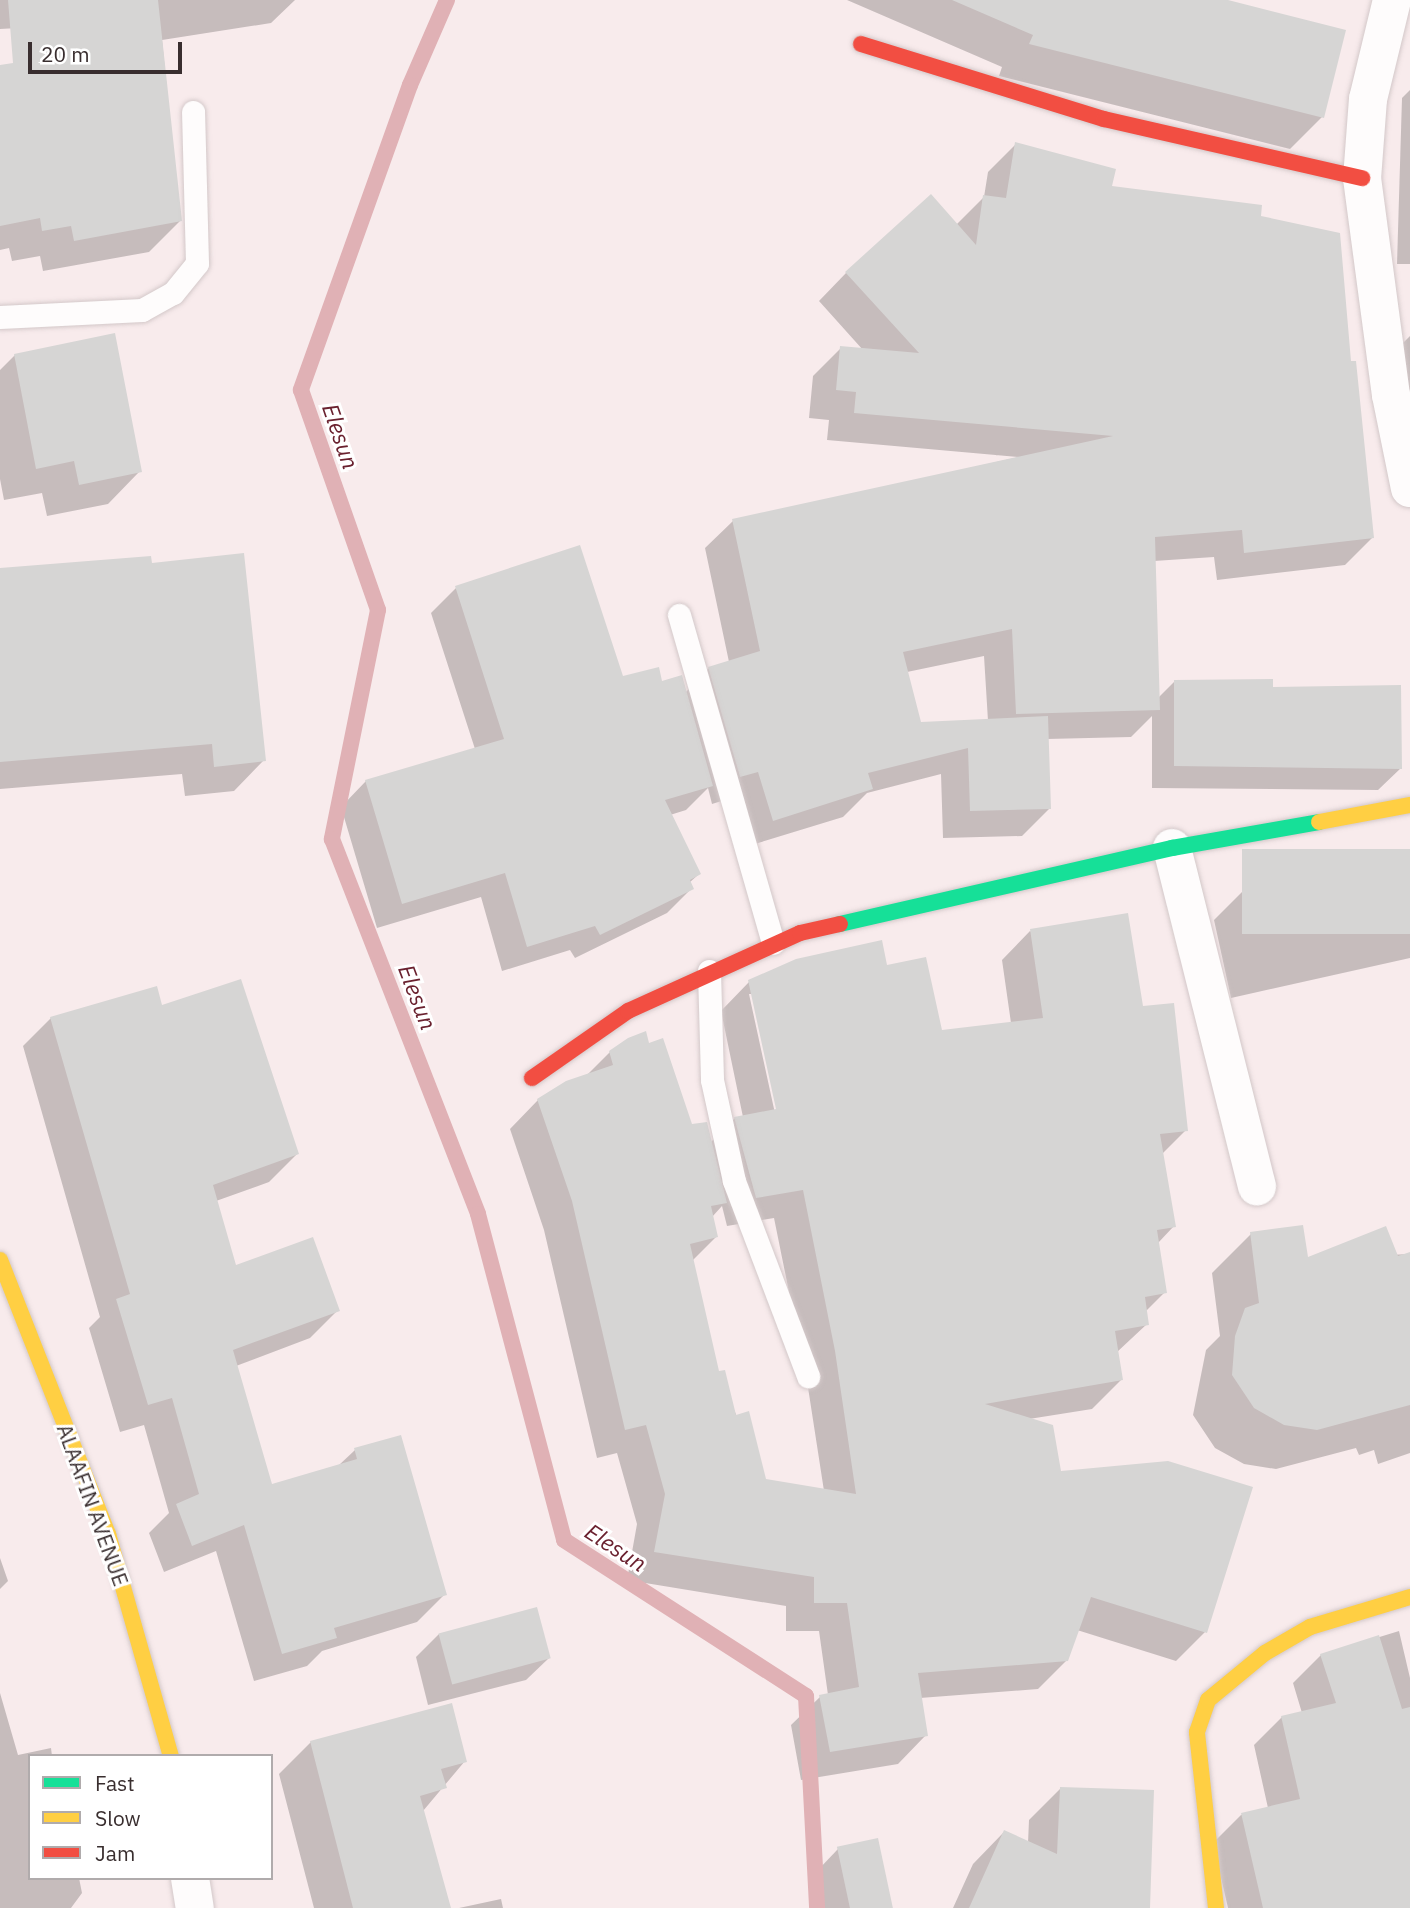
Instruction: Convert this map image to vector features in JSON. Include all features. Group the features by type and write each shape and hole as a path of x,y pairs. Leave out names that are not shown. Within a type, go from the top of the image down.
{"street":[{"path":"1392,0 1368,99 1362,178 1391,395 1410,488"},
{"path":"861,44 1104,119 1362,178"},
{"path":"532,1078 628,1011 773,943 1172,848 1410,804"},
{"path":"1172,848 1257,1186"},
{"name":"ALAAFIN AVENUE","path":"0,1260 108,1534 171,1754"},
{"path":"1216,1908 1197,1732 1199,1716 1208,1700 1265,1653 1310,1628 1410,1598"},
{"path":"190,1880 195,1908"}],"lane":[{"path":"0,317 142,310 173,293 197,263 193,112"},
{"path":"679,615 773,943"},
{"path":"709,971 712,1080 734,1181 808,1376"}],"building":[{"path":"8,0 158,0 182,221 74,241 71,226 42,231 40,218 0,226 0,65 13,63"},
{"path":"952,0 1228,0 1346,30 1324,118 1029,44 1033,35"},
{"path":"1015,142 1116,169 1112,186 1262,205 1261,216 1340,233 1351,361 1356,361 1374,538 1244,553 1242,530 1155,537 1160,710 1016,714 1012,629 903,652 921,722 1048,716 1051,809 970,811 968,748 868,773 873,789 773,821 758,772 740,777 708,667 760,651 732,519 1113,436 854,413 856,392 836,390 840,346 919,353 845,272 931,194 976,245 983,195 1006,198"},
{"path":"115,333 142,472 79,485 74,461 36,469 14,354"},
{"path":"580,545 623,676 659,667 662,681 682,675 713,786 665,800 701,874 690,880 694,889 600,935 595,926 527,947 505,873 402,904 365,780 504,739 455,586"},
{"path":"244,553 266,761 214,767 212,744 0,762 0,568 151,556 152,563"},
{"path":"1273,679 1273,687 1401,685 1402,769 1174,766 1174,680"},
{"path":"1242,849 1410,849 1410,934 1242,934"},
{"path":"1128,913 1143,1006 1174,1003 1188,1131 1160,1134 1176,1227 1157,1230 1167,1293 1145,1297 1149,1325 1115,1331 1123,1380 985,1404 1053,1425 1061,1471 1168,1461 1253,1487 1207,1633 1091,1597 1068,1661 918,1673 928,1736 830,1752 819,1695 859,1687 847,1603 814,1603 814,1577 654,1552 665,1494 646,1425 625,1430 572,1201 537,1099 566,1081 613,1065 609,1051 628,1038 646,1031 649,1043 663,1038 692,1124 707,1122 727,1203 711,1206 718,1237 690,1244 719,1371 725,1370 736,1415 749,1411 766,1479 856,1494 835,1351 803,1190 756,1198 734,1117 776,1109 748,980 796,959 882,940 887,965 926,957 942,1030 1043,1018 1030,929"},
{"path":"241,979 299,1154 213,1185 236,1265 313,1237 340,1311 233,1350 272,1484 357,1459 354,1448 401,1435 447,1595 334,1628 337,1638 282,1654 244,1525 192,1546 176,1504 199,1494 172,1398 148,1405 116,1299 130,1294 50,1017 157,986 162,1005"},
{"path":"1303,1225 1308,1257 1386,1226 1398,1256 1410,1252 1410,1405 1317,1430 1284,1425 1254,1408 1232,1375 1235,1336 1245,1308 1259,1303 1250,1232"},
{"path":"537,1607 551,1658 452,1685 438,1633"},
{"path":"1379,1635 1402,1709 1410,1707 1410,1908 1263,1908 1241,1813 1300,1799 1281,1716 1336,1703 1320,1654"},
{"path":"452,1703 467,1762 441,1769 447,1788 420,1796 451,1908 353,1908 310,1741"},
{"path":"1060,1787 1154,1790 1150,1908 969,1908 1004,1830 1057,1854"},
{"path":"878,1838 893,1908 850,1908 837,1847"}],"waterway":[{"name":"Elesun","path":"447,0 410,85 301,390 378,610 332,839 478,1214 564,1540 806,1696 817,1908"}],"traffic: fast":[{"path":"840,924 1172,848 1319,822"}],"traffic: slow":[{"path":"1319,822 1410,805"},
{"path":"0,1260 108,1534 170,1754"},
{"path":"1216,1908 1197,1732 1208,1700 1265,1653 1310,1627 1410,1597"}],"traffic: jam":[{"path":"861,44 1104,119 1362,178"},
{"path":"532,1078 628,1011 800,933 840,924"}]}
